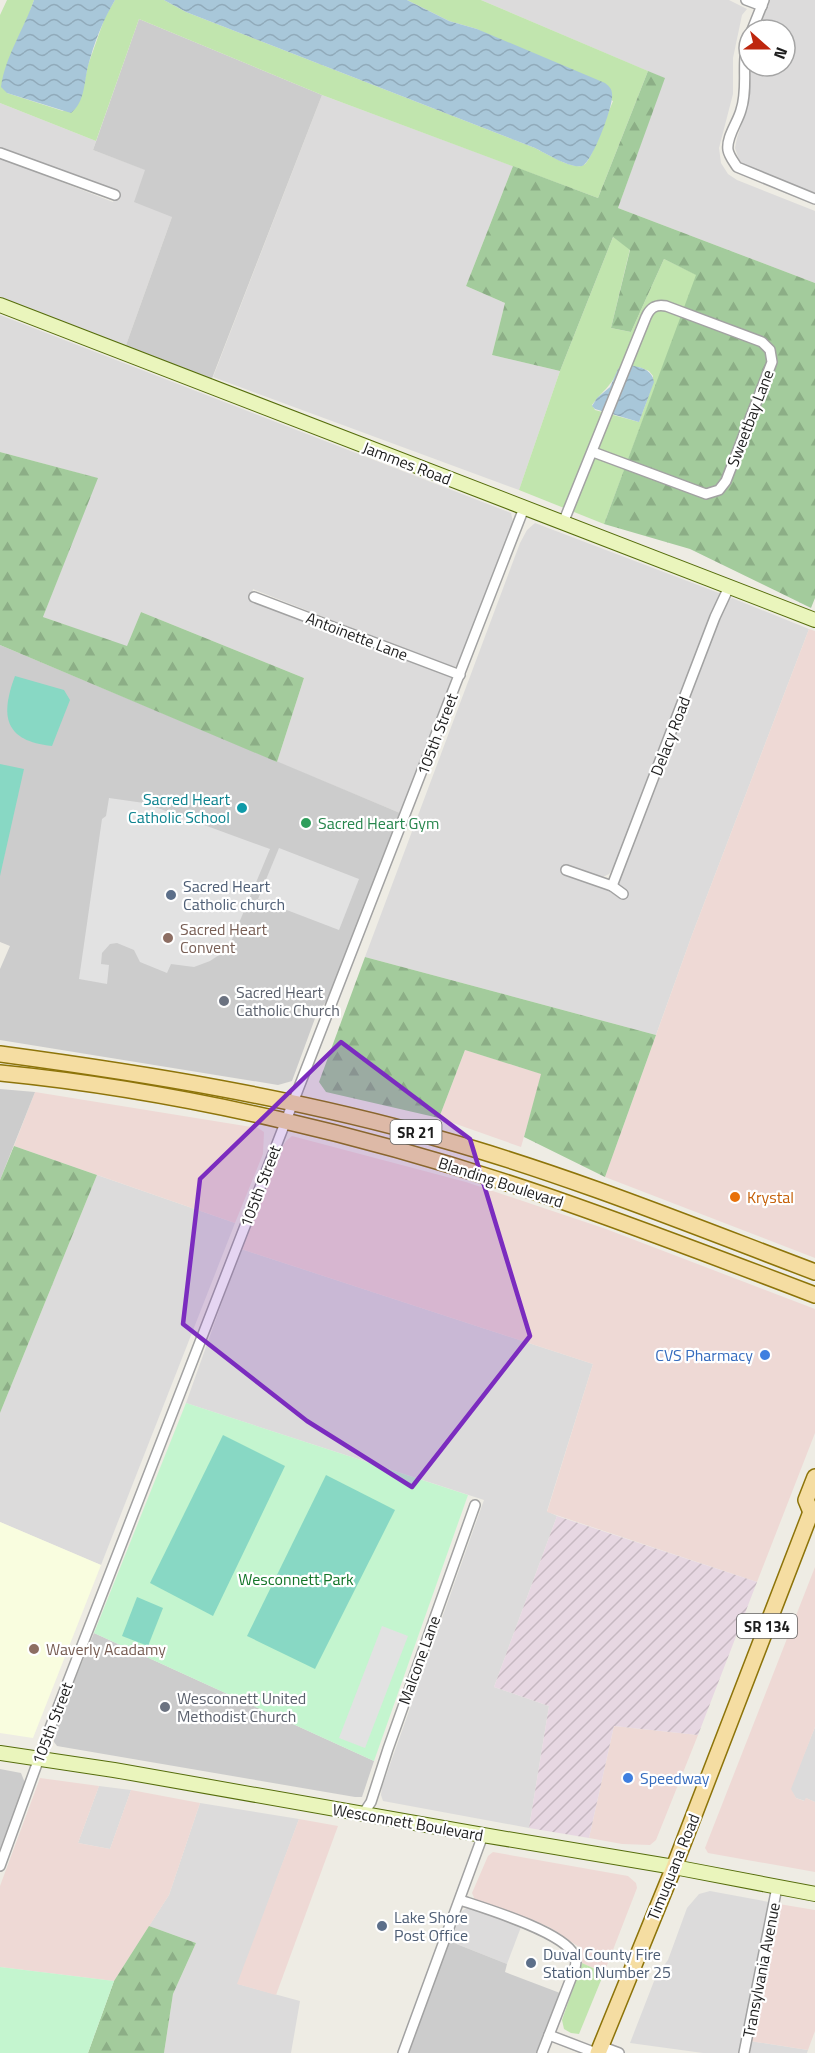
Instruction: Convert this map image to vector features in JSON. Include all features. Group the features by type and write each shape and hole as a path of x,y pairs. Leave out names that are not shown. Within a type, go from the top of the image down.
{"main road":[{"name":"Blanding Boulevard","path":"0,1054 209,1086 394,1126 605,1192 815,1272"},
{"name":"Blanding Boulevard","path":"0,1073 79,1082 151,1094 285,1121 437,1161 634,1226 815,1295"},
{"path":"437,1161 468,1164 495,1156"},
{"path":"490,1178 511,1170 561,1187 580,1184"},
{"name":"Timuquana Road","path":"598,2051 674,1867 813,1510 806,1500 815,1477"}],"street":[{"path":"746,0 763,3 757,18"},
{"path":"744,78 742,109 728,150 732,159 737,167 744,171 815,199"},
{"path":"0,153 115,195"},
{"name":"Jammes Road","path":"0,305 815,620"},
{"name":"Sweetbay Lane","path":"563,523 651,308 666,306 762,342 770,350 772,362 726,481 719,490 706,494 593,452"},
{"name":"105th Street","path":"0,1866 39,1759 285,1121 524,508"},
{"name":"Delacy Road","path":"612,886 715,617 729,587"},
{"name":"Antoinette Lane","path":"254,597 460,675"},
{"path":"566,870 612,886 623,894"},
{"path":"79,1082 81,1065"},
{"name":"Malcone Lane","path":"363,1814 371,1802 475,1505"},
{"name":"Wesconnett Boulevard","path":"0,1753 114,1770 674,1867 815,1894"},
{"path":"403,2053 483,1835"},
{"name":"Transylvania Avenue","path":"744,2053 777,1887"},
{"path":"460,1900 540,1929 574,1953 575,1968 542,2053"},
{"path":"549,2035 598,2051 619,2053"}],"highlighted area":[{"path":"341,1042 470,1139 530,1336 412,1487 307,1421 183,1324 200,1179"}],"shaded area":[{"path":"481,0 729,0 747,9 741,18 737,18 737,39 733,58 733,94 719,148 721,163 728,174 737,180 815,211 815,283 618,208 664,78"},
{"path":"770,0 815,0 815,193 743,164 735,148 749,102 749,78 797,78 797,18 763,18"},
{"path":"139,19 322,95 211,381 125,348 172,217 134,202 145,170 93,150"},
{"path":"322,95 513,166 466,286 505,303 492,355 560,371 519,490 213,377"},
{"path":"0,103 96,141 93,150 146,170 172,217 125,348 0,299 0,158 113,202 118,192 0,148"},
{"path":"0,315 511,513 513,522 460,663 456,667 445,665 253,589 250,601 451,676 453,681 400,813 277,762 304,678 141,612 127,647 43,617 97,478 0,452"},
{"path":"535,523 719,593 617,862 609,874 601,878 566,865 563,872 611,891 624,899 627,892 619,887 618,880 719,619 729,600 732,598 809,629 656,1035 365,957 520,543 527,530"},
{"path":"809,629 815,631 815,1258 605,1177 692,935"},
{"path":"0,645 400,813 329,998 317,1013 292,1081 278,1085 0,1040 0,969 10,946 0,942"},
{"name":"Sacred Heart Catholic church","path":"109,798 144,803 270,849 231,942 222,953 194,967 171,964 167,973 140,962 134,950 117,943 110,944 102,953 101,964 109,965 107,984 79,979 102,819 106,816"},
{"path":"279,848 359,879 339,930 258,899"},
{"path":"465,1050 542,1074 521,1147 439,1118"},
{"path":"0,1089 35,1092 0,1180"},
{"path":"35,1092 258,1128 264,1132 263,1154 235,1223 14,1146"},
{"path":"292,1136 466,1182 606,1229 815,1309 815,1433 757,1582 547,1512 593,1364 241,1249 276,1158 286,1141"},
{"path":"97,1175 235,1223 101,1565 0,1522 0,1413"},
{"path":"241,1249 593,1364 547,1511 557,1516 494,1687 549,1706 529,1828 383,1801 382,1787 484,1500 186,1403"},
{"path":"557,1516 757,1582 698,1735 614,1726 589,1838 529,1828 549,1706 494,1687"},
{"name":"Waverly Acadamy","path":"0,1522 101,1565 33,1738 0,1733"},
{"path":"815,1567 815,1727 791,1789 796,1798 804,1801 806,1798 815,1802 815,1872 708,1853 705,1848"},
{"path":"382,1626 408,1636 365,1748 339,1738"},
{"path":"94,1633 374,1761 362,1797 57,1746 54,1742 54,1731"},
{"path":"614,1726 698,1735 656,1840 650,1845 622,1844 589,1838"},
{"path":"815,1727 815,1802 806,1798 805,1801 796,1798 790,1789"},
{"path":"0,1769 21,1773 25,1783 0,1855"},
{"path":"40,1778 99,1786 78,1843 110,1849 131,1790 200,1803 169,1895 114,1981 0,1967 0,1886"},
{"path":"99,1786 131,1790 110,1849 78,1843"},
{"path":"200,1803 299,1819 238,1984 300,2001 291,2053 164,2053 173,1994 196,1943 149,1926 169,1895"},
{"path":"299,1819 338,1826 276,1995 237,1984"},
{"path":"493,1852 628,1876 636,1883 637,1888 604,1973 582,1963 579,1947 549,1927 475,1900 472,1893 488,1856"},
{"path":"710,1891 769,1902 741,2053 703,2053 630,2043 656,1976 668,1960 687,1908 699,1894"},
{"path":"779,1904 815,1910 815,2031 808,2050 750,2041"},
{"path":"468,1907 521,1927 507,1964 449,1941 462,1911"},
{"path":"449,1941 507,1964 505,1972 560,1993 536,2053 408,2053"},
{"path":"750,2041 808,2050 807,2053 748,2053"}],"green space":[{"path":"7,0 34,0 7,93 63,111 82,93 88,65 105,17 115,0 164,0 186,12 576,166 584,165 591,155 613,101 477,29 449,21 407,0 481,0 648,71 598,198 322,95 139,19 96,141 0,103 0,15"},
{"path":"648,71 665,78 618,208 815,283 815,598 811,608 690,549 604,524 696,275 664,259 631,332 611,328 630,250 613,237 560,371 492,355 505,303 466,286 513,166 598,198"},
{"path":"613,237 630,249 611,328 631,332 664,259 697,275 604,524 519,490 560,371","holes":["639,367 649,371 653,376 639,422 595,410 592,405 618,370"]},
{"path":"0,452 98,478 43,617 127,646 141,612 304,678 277,762 0,645"},
{"path":"15,676 64,690 70,700 52,746 24,739 15,732 10,724 7,714 8,703"},
{"path":"0,764 24,769 0,876"},
{"path":"365,957 656,1035 605,1177 524,1137 541,1074 465,1050 439,1118 326,1092 319,1082"},
{"path":"14,1146 97,1175 0,1413 0,1180"},
{"name":"Wesconnett Park","path":"186,1403 468,1495 374,1761 94,1633"},
{"path":"223,1435 285,1466 213,1616 150,1583"},
{"path":"326,1475 395,1510 315,1669 247,1636"},
{"path":"137,1597 163,1608 148,1646 122,1636"},
{"path":"149,1926 196,1943 173,1994 164,2053 88,2053 114,1981"},
{"path":"582,1963 604,1973 579,2034 564,2029 562,2020"},
{"path":"0,1967 114,1981 88,2053 0,2053"}],"water":[{"path":"34,0 115,0 93,49 81,98 71,113 7,93 1,87 11,54"},
{"path":"164,0 407,0 449,21 477,29 605,83 612,92 610,109 591,155 582,166 571,165 535,148 186,12"},
{"path":"629,365 648,371 654,382 639,422 595,409 592,406 597,398 610,387 618,369"}],"place":[{"name":"Sacred Heart Catholic School","path":"242,808"},
{"name":"Sacred Heart Gym","path":"306,823"},
{"name":"Sacred Heart Catholic church","path":"171,895"},
{"name":"Sacred Heart Convent","path":"168,938"},
{"name":"Sacred Heart Catholic Church","path":"224,1001"},
{"name":"Krystal","path":"735,1197"},
{"name":"CVS Pharmacy","path":"765,1355"},
{"name":"Waverly Acadamy","path":"34,1649"},
{"name":"Wesconnett United Methodist Church","path":"165,1707"},
{"name":"Speedway","path":"628,1778"},
{"name":"Lake Shore Post Office","path":"382,1926"},
{"name":"Duval County Fire Station Number 25","path":"531,1963"}]}
